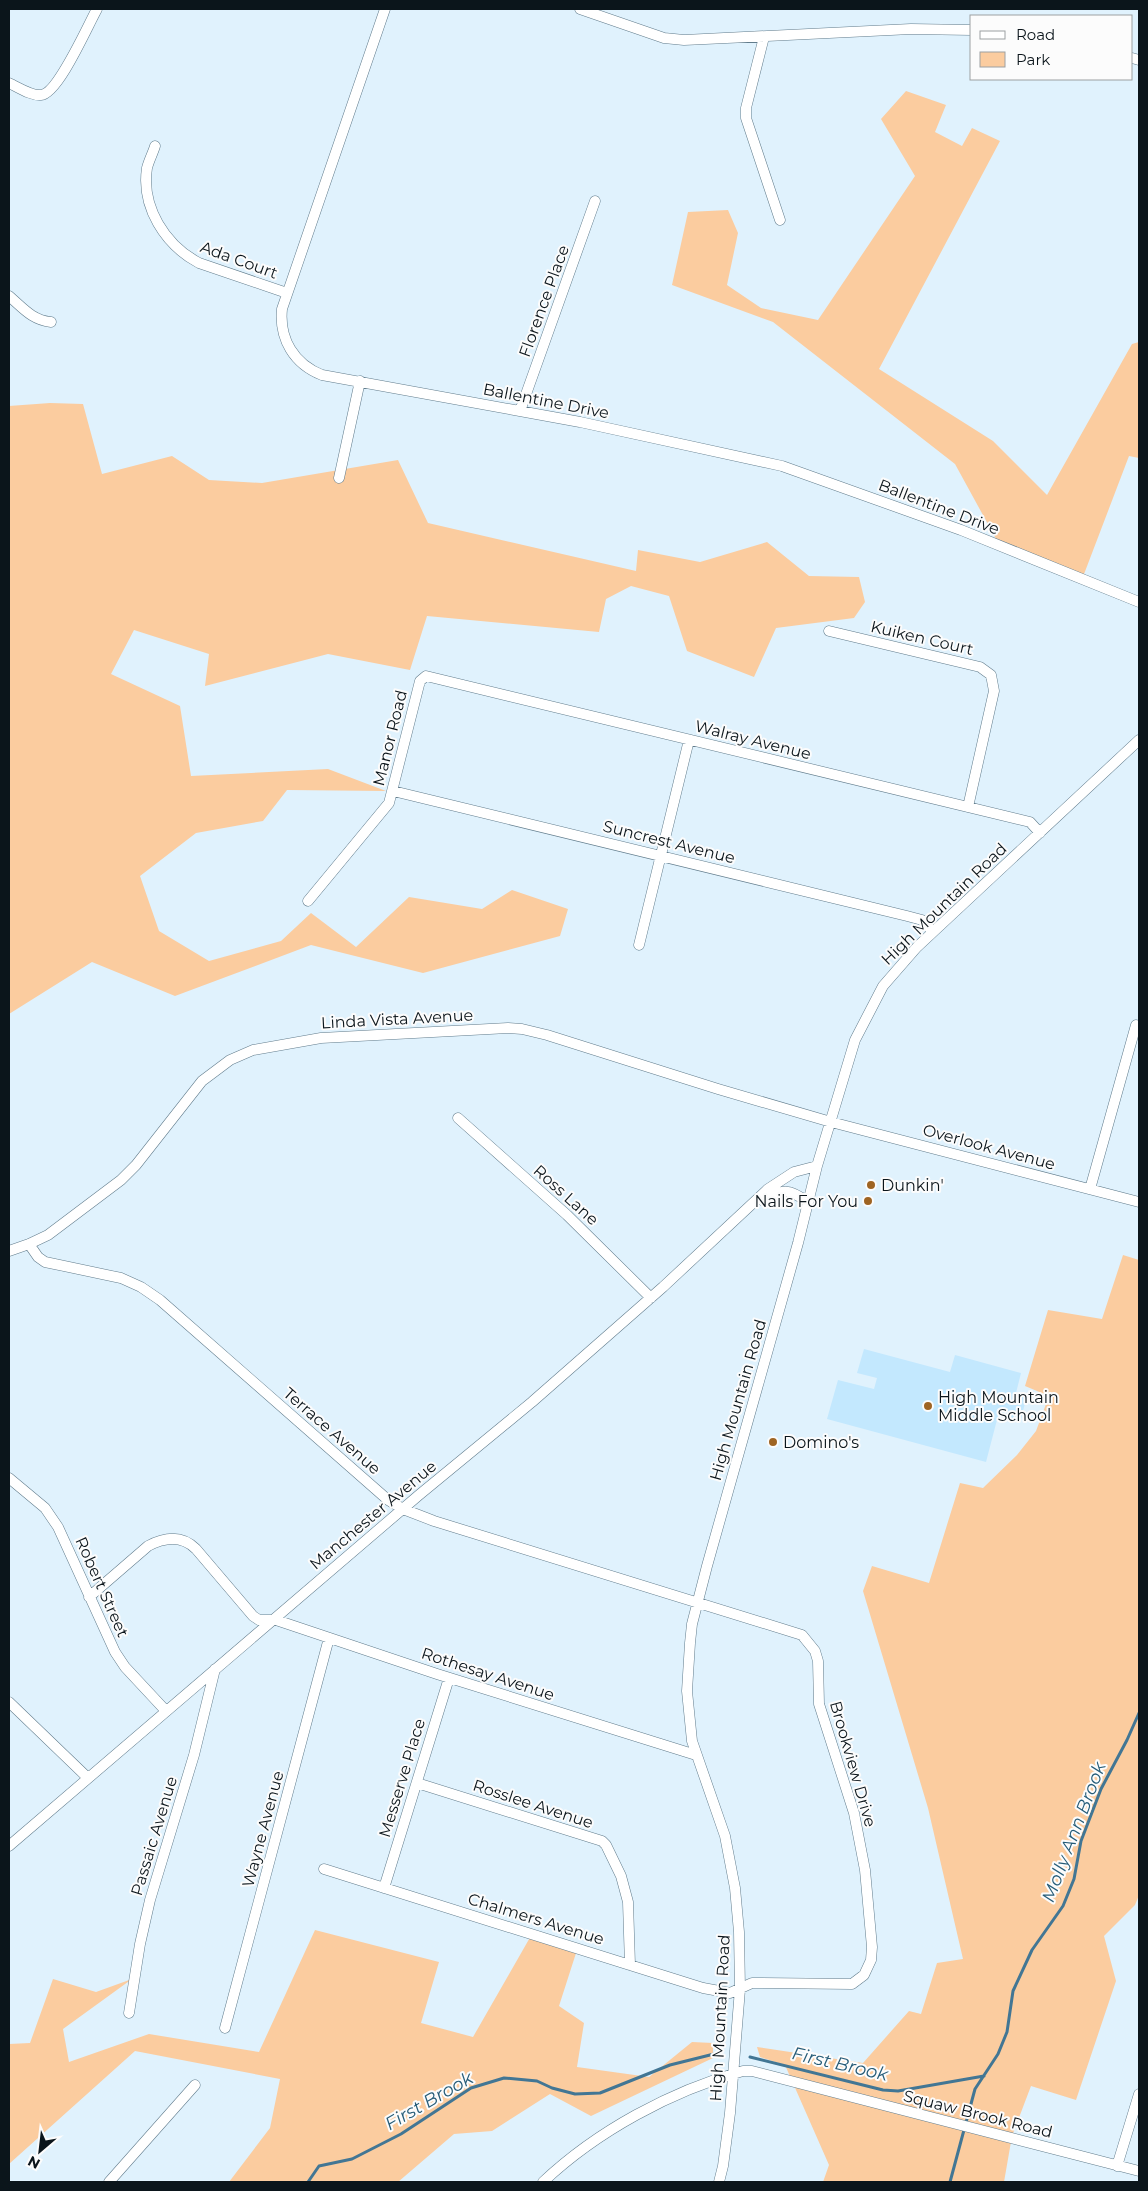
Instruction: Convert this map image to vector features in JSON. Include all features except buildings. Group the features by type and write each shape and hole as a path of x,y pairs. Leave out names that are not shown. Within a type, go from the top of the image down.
{"street":[{"path":"9,83 22,90 40,95 50,92 59,80 96,9"},
{"name":"Ballentine Drive","path":"385,9 282,309 281,324 287,343 296,358 305,366 322,375 608,428 782,466 961,530 1139,602"},
{"path":"580,9 672,39 715,40 902,29 970,30"},
{"path":"764,37 746,108 746,118 780,220"},
{"name":"Ada Court","path":"155,146 147,167 147,191 152,212 171,244 185,256 199,262 286,293"},
{"name":"Florence Place","path":"520,411 595,201"},
{"path":"9,296 31,316 40,321 51,322"},
{"path":"339,478 360,381"},
{"name":"Kuiken Court","path":"829,631 980,666 991,675 994,691 968,807"},
{"name":"Manor Road","path":"308,901 389,803 420,681 426,676 455,684"},
{"name":"Walray Avenue","path":"455,684 1030,822 1040,833"},
{"path":"639,945 689,740"},
{"name":"High Mountain Road","path":"719,2182 723,2166 734,2074 740,1989 739,1932 731,1862 725,1836 696,1755 688,1717 687,1691 690,1643 698,1602 817,1166 855,1040 883,986 894,972 934,932 1139,740"},
{"name":"Suncrest Avenue","path":"393,791 922,920 934,932"},
{"path":"1090,1189 1136,1025"},
{"name":"Linda Vista Avenue","path":"29,1244 48,1235 121,1180 136,1165 208,1076 230,1060 253,1050 321,1038 522,1029 831,1122"},
{"name":"Ross Lane","path":"458,1118 567,1215 651,1298"},
{"name":"Overlook Avenue","path":"831,1122 1139,1202"},
{"name":"Manchester Avenue","path":"11,1841 88,1778 403,1508 532,1402 651,1298 781,1179 800,1169 817,1166"},
{"name":"Manchester Avenue","path":"754,1203 785,1190 796,1193 808,1202"},
{"path":"9,1251 29,1244"},
{"name":"Terrace Avenue","path":"29,1244 38,1257 45,1262 122,1278 141,1287 160,1300 388,1500 434,1521 698,1602"},
{"name":"Robert Street","path":"9,1478 45,1508 63,1537 115,1652 131,1674 166,1711"},
{"name":"Rothesay Avenue","path":"89,1597 148,1546 163,1540 178,1539 196,1549 253,1616 259,1620 276,1620 449,1678 696,1755"},
{"name":"Brookview Drive","path":"698,1602 797,1632 809,1642 815,1651 818,1664 819,1704 854,1814 868,1895 872,1947 871,1960 864,1975 858,1980 845,1985 752,1982 740,1989"},
{"name":"Wayne Avenue","path":"225,2028 329,1638"},
{"name":"Passaic Avenue","path":"129,2013 140,1944 150,1900 194,1756 215,1668"},
{"name":"Messerve Place","path":"384,1888 449,1678"},
{"path":"9,1702 88,1778"},
{"name":"Rosslee Avenue","path":"416,1783 602,1841 606,1844 621,1876 628,1902 630,1965"},
{"name":"Chalmers Avenue","path":"324,1869 703,1988 730,1994 740,1989"},
{"name":"Squaw Brook Road","path":"543,2182 595,2139 635,2116 671,2098 734,2074 752,2071 1139,2171"},
{"path":"110,2182 195,2086"},
{"path":"1117,2166 1139,2094"}],"shaded area":[{"name":"High Mountain Middle School","path":"864,1349 950,1372 955,1355 1021,1373 1016,1393 1027,1396 1020,1422 998,1416 986,1462 827,1419 838,1380 874,1389 877,1378 857,1373"}],"green space":[{"path":"906,91 946,105 935,132 962,146 972,128 1000,141 879,369 993,441 1047,495 1132,344 1139,342 1139,458 1129,456 1081,582 1001,548 955,464 773,322 672,285 688,212 728,210 738,233 727,285 761,308 818,320 915,176 881,119"},
{"path":"50,403 83,404 102,474 172,456 209,480 262,483 398,460 428,523 636,571 638,550 700,562 767,542 809,576 859,577 865,602 854,618 776,628 754,677 687,651 669,596 631,586 606,599 599,632 427,616 410,670 328,654 205,686 209,654 134,630 111,674 180,706 191,776 328,769 386,791 287,790 263,821 196,833 140,876 159,931 209,961 281,941 311,913 356,947 409,897 482,909 512,890 568,909 560,936 423,973 311,945 175,996 92,962 9,1014 9,406"},
{"path":"1123,1255 1139,1260 1139,1895 1135,1905 1104,1936 1116,1981 1076,2100 1031,2086 1012,2136 1004,2182 823,2182 829,2165 785,2065 760,2057 757,2047 863,2063 909,2011 921,2014 937,1963 963,1959 928,1808 863,1591 872,1566 929,1583 960,1483 983,1488 1017,1455 1036,1431 1049,1396 1025,1386 1048,1310 1102,1319"},
{"path":"315,1930 439,1962 421,2023 473,2037 532,1934 577,1950 559,2006 584,2023 577,2067 649,2077 692,2042 713,2043 713,2058 591,2116 550,2094 492,2131 454,2134 398,2182 229,2182 270,2128 280,2079 135,2051 9,2164 9,2044 30,2043 53,1979 96,1992 132,1979 63,2029 69,2062 149,2034 259,2052"}],"waterway":[{"name":"Molly Ann Brook","path":"950,2182 975,2089 998,2054 1007,2032 1013,1991 1032,1950 1063,1906 1074,1879 1081,1841 1101,1789 1139,1713"},
{"name":"First Brook","path":"308,2182 319,2166 352,2159 401,2134 471,2088 504,2078 537,2081 552,2088 575,2094 600,2093 670,2065 718,2053"},
{"name":"First Brook","path":"750,2057 883,2090 898,2091 984,2076"}],"place":[{"name":"Dunkin'","path":"871,1185"},
{"name":"Nails For You","path":"868,1201"},
{"name":"High Mountain Middle School","path":"928,1406"},
{"name":"Domino's","path":"773,1442"}]}
